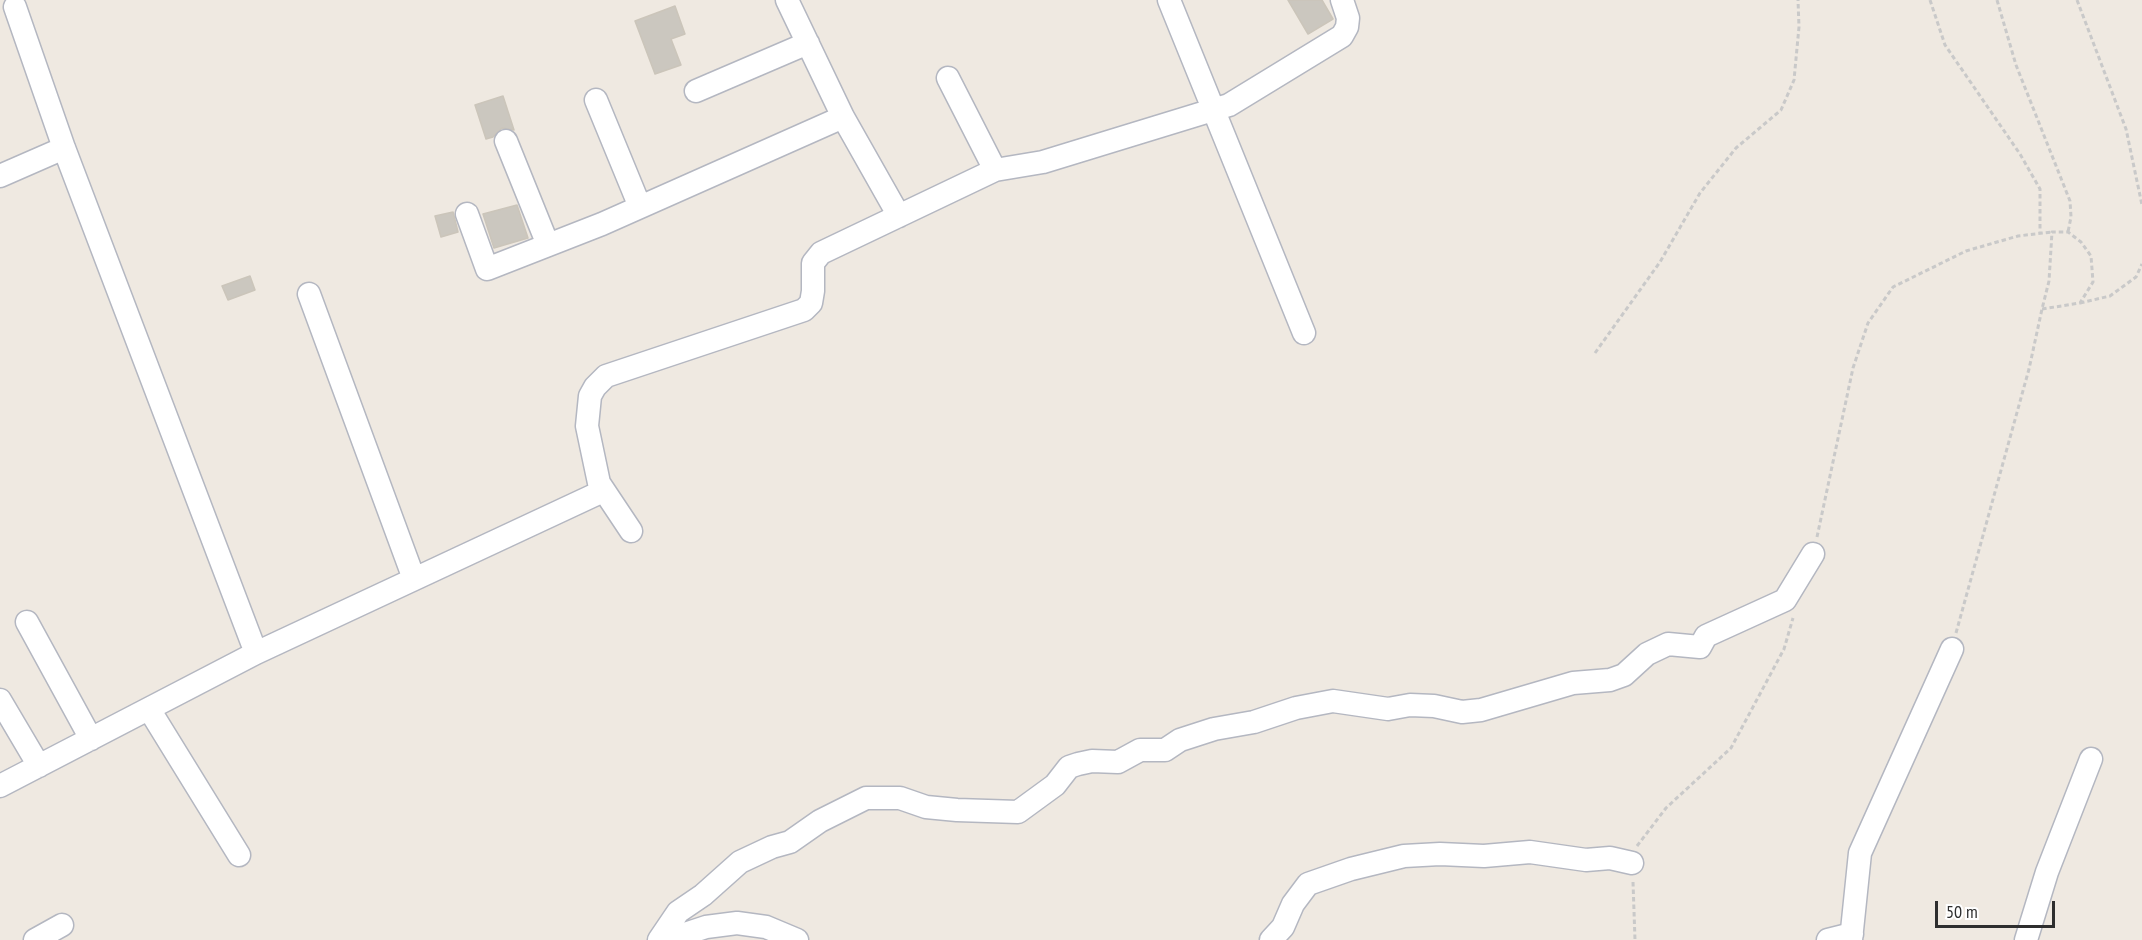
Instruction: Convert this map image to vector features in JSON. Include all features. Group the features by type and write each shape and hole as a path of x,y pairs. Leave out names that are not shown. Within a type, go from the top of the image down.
{"street":[{"path":"787,0 843,117 899,216"},
{"path":"1169,0 1304,333"},
{"path":"631,531 603,491 596,472 587,426 590,396 606,376 804,310 811,303 813,263 821,253 995,170 1043,162 1215,112 1342,36 1347,27 1348,18 1342,0"},
{"path":"15,7 64,148 256,653"},
{"path":"696,91 808,43"},
{"path":"948,78 995,170"},
{"path":"596,100 640,207"},
{"path":"467,214 487,269 640,207 843,117"},
{"path":"506,141 548,245"},
{"path":"0,176 64,148"},
{"path":"309,294 414,579"},
{"path":"0,786 256,653 603,491"},
{"path":"659,940 678,912 703,895 740,862 789,842 820,821 866,798 887,796 912,800 926,807 1018,812 1055,785 1069,767 1092,761 1118,762 1140,750 1165,750 1180,740 1223,726 1254,722 1296,708 1333,701 1388,708 1410,705 1450,707 1462,712 1481,710 1573,683 1610,680 1624,675 1647,654 1668,644 1700,647 1706,636 1785,600 1813,554"},
{"path":"27,622 91,738"},
{"path":"1828,940 1852,937 1860,853 1952,649"},
{"path":"0,700 39,766"},
{"path":"149,709 239,855"},
{"path":"2026,940 2047,872 2091,759"},
{"path":"1270,940 1283,927 1293,904 1308,884 1351,869 1404,856 1440,854 1484,856 1530,852 1586,860 1610,858 1632,863"},
{"path":"667,940 706,927 737,923 766,927 797,940"},
{"path":"35,940 62,924"}],"path":[{"path":"1596,353 1660,262 1700,193 1736,148 1781,110 1794,80 1799,27 1798,0"},
{"path":"1930,0 1945,45 2020,154 2040,189 2040,233"},
{"path":"1997,0 2016,65 2070,201 2071,217 2068,232"},
{"path":"2077,0 2126,129 2142,205"},
{"path":"1952,649 2029,369 2049,281 2052,232 2068,232 2081,242 2091,256 2092,282 2080,303"},
{"path":"2042,309 2110,296 2136,277 2142,264"}],"building":[{"path":"1288,0 1322,0 1333,19 1308,34"},
{"path":"675,6 685,34 671,39 681,65 655,74 635,21"},
{"path":"503,96 514,130 502,128 493,137 486,139 475,105"},
{"path":"517,205 528,238 494,248 483,214"},
{"path":"453,212 458,232 441,237 435,216"},
{"path":"250,276 255,290 228,300 222,286"}]}
